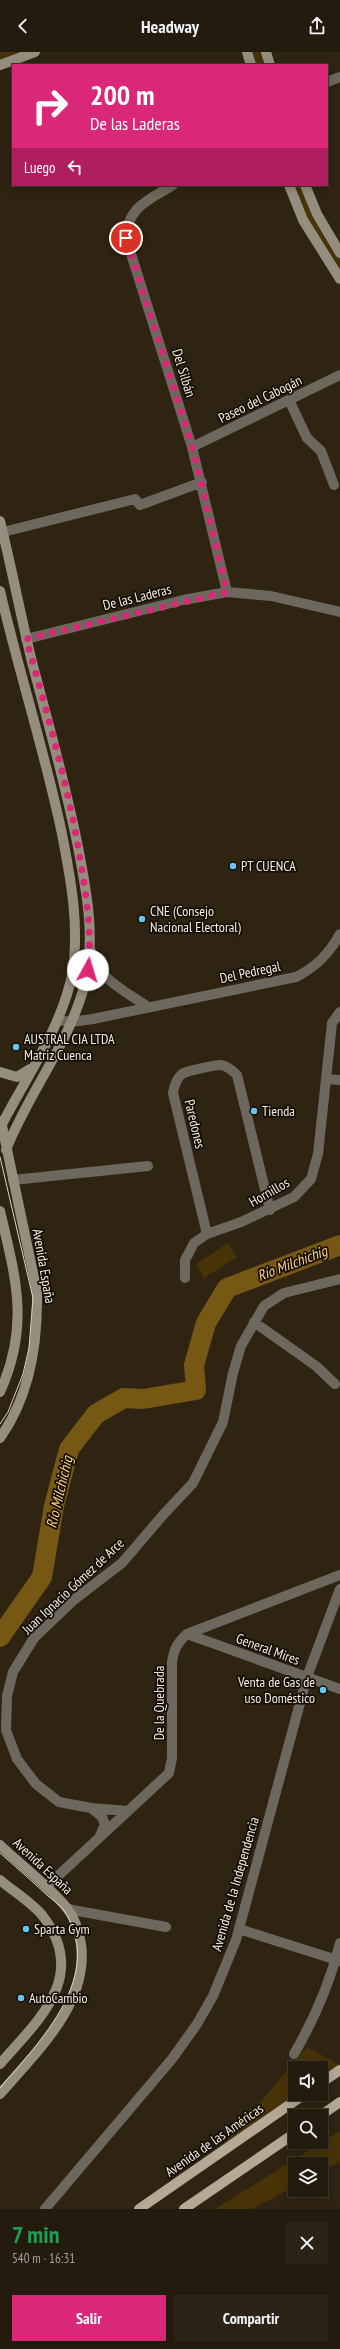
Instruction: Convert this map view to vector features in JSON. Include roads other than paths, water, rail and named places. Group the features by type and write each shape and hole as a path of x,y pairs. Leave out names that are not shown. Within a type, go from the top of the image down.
{"main road":[{"path":"0,65 35,52"},
{"path":"247,52 251,64"},
{"path":"266,52 270,64"},
{"path":"290,186 303,220 340,279"},
{"path":"305,186 317,214 340,253"},
{"path":"0,521 26,639 58,756 81,859 89,920 90,948 85,983 71,1022 18,1121 6,1150"},
{"path":"0,591 12,643 45,761 69,873 75,932 72,975 58,1020 0,1123"},
{"path":"45,761 58,756"},
{"path":"0,1072 17,1077 24,1075 32,1066"},
{"name":"Avenida España","path":"0,1123 37,1292 37,1316 29,1378 16,1410 0,1438"},
{"path":"0,1213 18,1297 18,1325 13,1358 0,1392"},
{"name":"Avenida España","path":"0,1845 68,1909 79,1934 83,1961 77,1989 54,2031 0,2094"},
{"path":"0,1880 41,1914 56,1937 60,1957 60,1982 53,2000 44,2015 0,2064"},
{"path":"328,2078 340,2070"},
{"name":"Avenida de las Américas","path":"139,2209 295,2101"},
{"path":"328,2110 340,2102"},
{"path":"184,2209 288,2138"}],"street":[{"path":"328,82 340,77"},
{"name":"Del Silbán","path":"171,186 136,208 130,217 126,238 192,446 202,482 227,592"},
{"name":"Paseo del Cabogán","path":"192,446 340,375"},
{"path":"289,400 307,438 321,451 334,485"},
{"path":"3,532 135,499 140,504 202,482"},
{"name":"De las Laderas","path":"12,643 227,592 272,596 340,612"},
{"name":"Del Pedregal","path":"58,1020 71,1022 296,977 320,962 331,949 340,934"},
{"path":"90,948 93,961 102,973 148,1007"},
{"name":"Hornillos","path":"185,1278 184,1264 188,1251 194,1243 207,1234 270,1210 294,1197 311,1178 318,1154 332,1023 340,1012"},
{"name":"Paredones","path":"207,1234 173,1094 175,1083 182,1074 222,1065 237,1075 270,1210"},
{"path":"326,1079 340,1080"},
{"path":"13,1180 148,1166"},
{"name":"Juan Ignacio Gómez de Arce","path":"128,1811 91,1808 59,1802 36,1784 17,1759 6,1730 7,1696 13,1672 34,1638 75,1600 122,1563 193,1483 223,1422 233,1373 241,1346 264,1306 284,1293 340,1279"},
{"path":"254,1322 316,1366 335,1384"},
{"name":"De la Quebrada","path":"46,1887 169,1773 172,1758 171,1677 174,1650 178,1641 187,1634 340,1575"},
{"name":"Avenida de la Independencia","path":"46,2209 172,2059 197,2024 213,1996 239,1929 307,1677 340,1589"},
{"name":"General Mires","path":"187,1634 340,1689"},
{"path":"91,1808 102,1817 104,1824 100,1836"},
{"path":"68,1909 166,1928"},
{"path":"239,1929 338,1960"},
{"path":"294,2054 314,2020 338,1960 340,1943"}],"waterway":[{"name":"Río Milchichig","path":"0,1637 42,1577 54,1506 69,1449 96,1414 124,1398 143,1399 196,1390 194,1365 206,1323 227,1288 340,1245"}],"tram line":[{"path":"0,1157 33,1298 29,1348 23,1374 8,1412 0,1424"},
{"path":"0,1853 64,1910 75,1935 77,1959 73,1983 63,2006 33,2050 0,2088"}],"place":[{"name":"PT CUENCA","path":"233,866"},
{"name":"CNE (Consejo Nacional Electoral)","path":"142,919"},
{"name":"AUSTRAL CIA LTDA Matriz Cuenca","path":"16,1047"},
{"name":"Tienda","path":"254,1111"},
{"name":"Venta de Gas de uso Doméstico","path":"323,1690"},
{"name":"Sparta Gym","path":"26,1929"},
{"name":"AutoCambio","path":"21,1998"}]}
